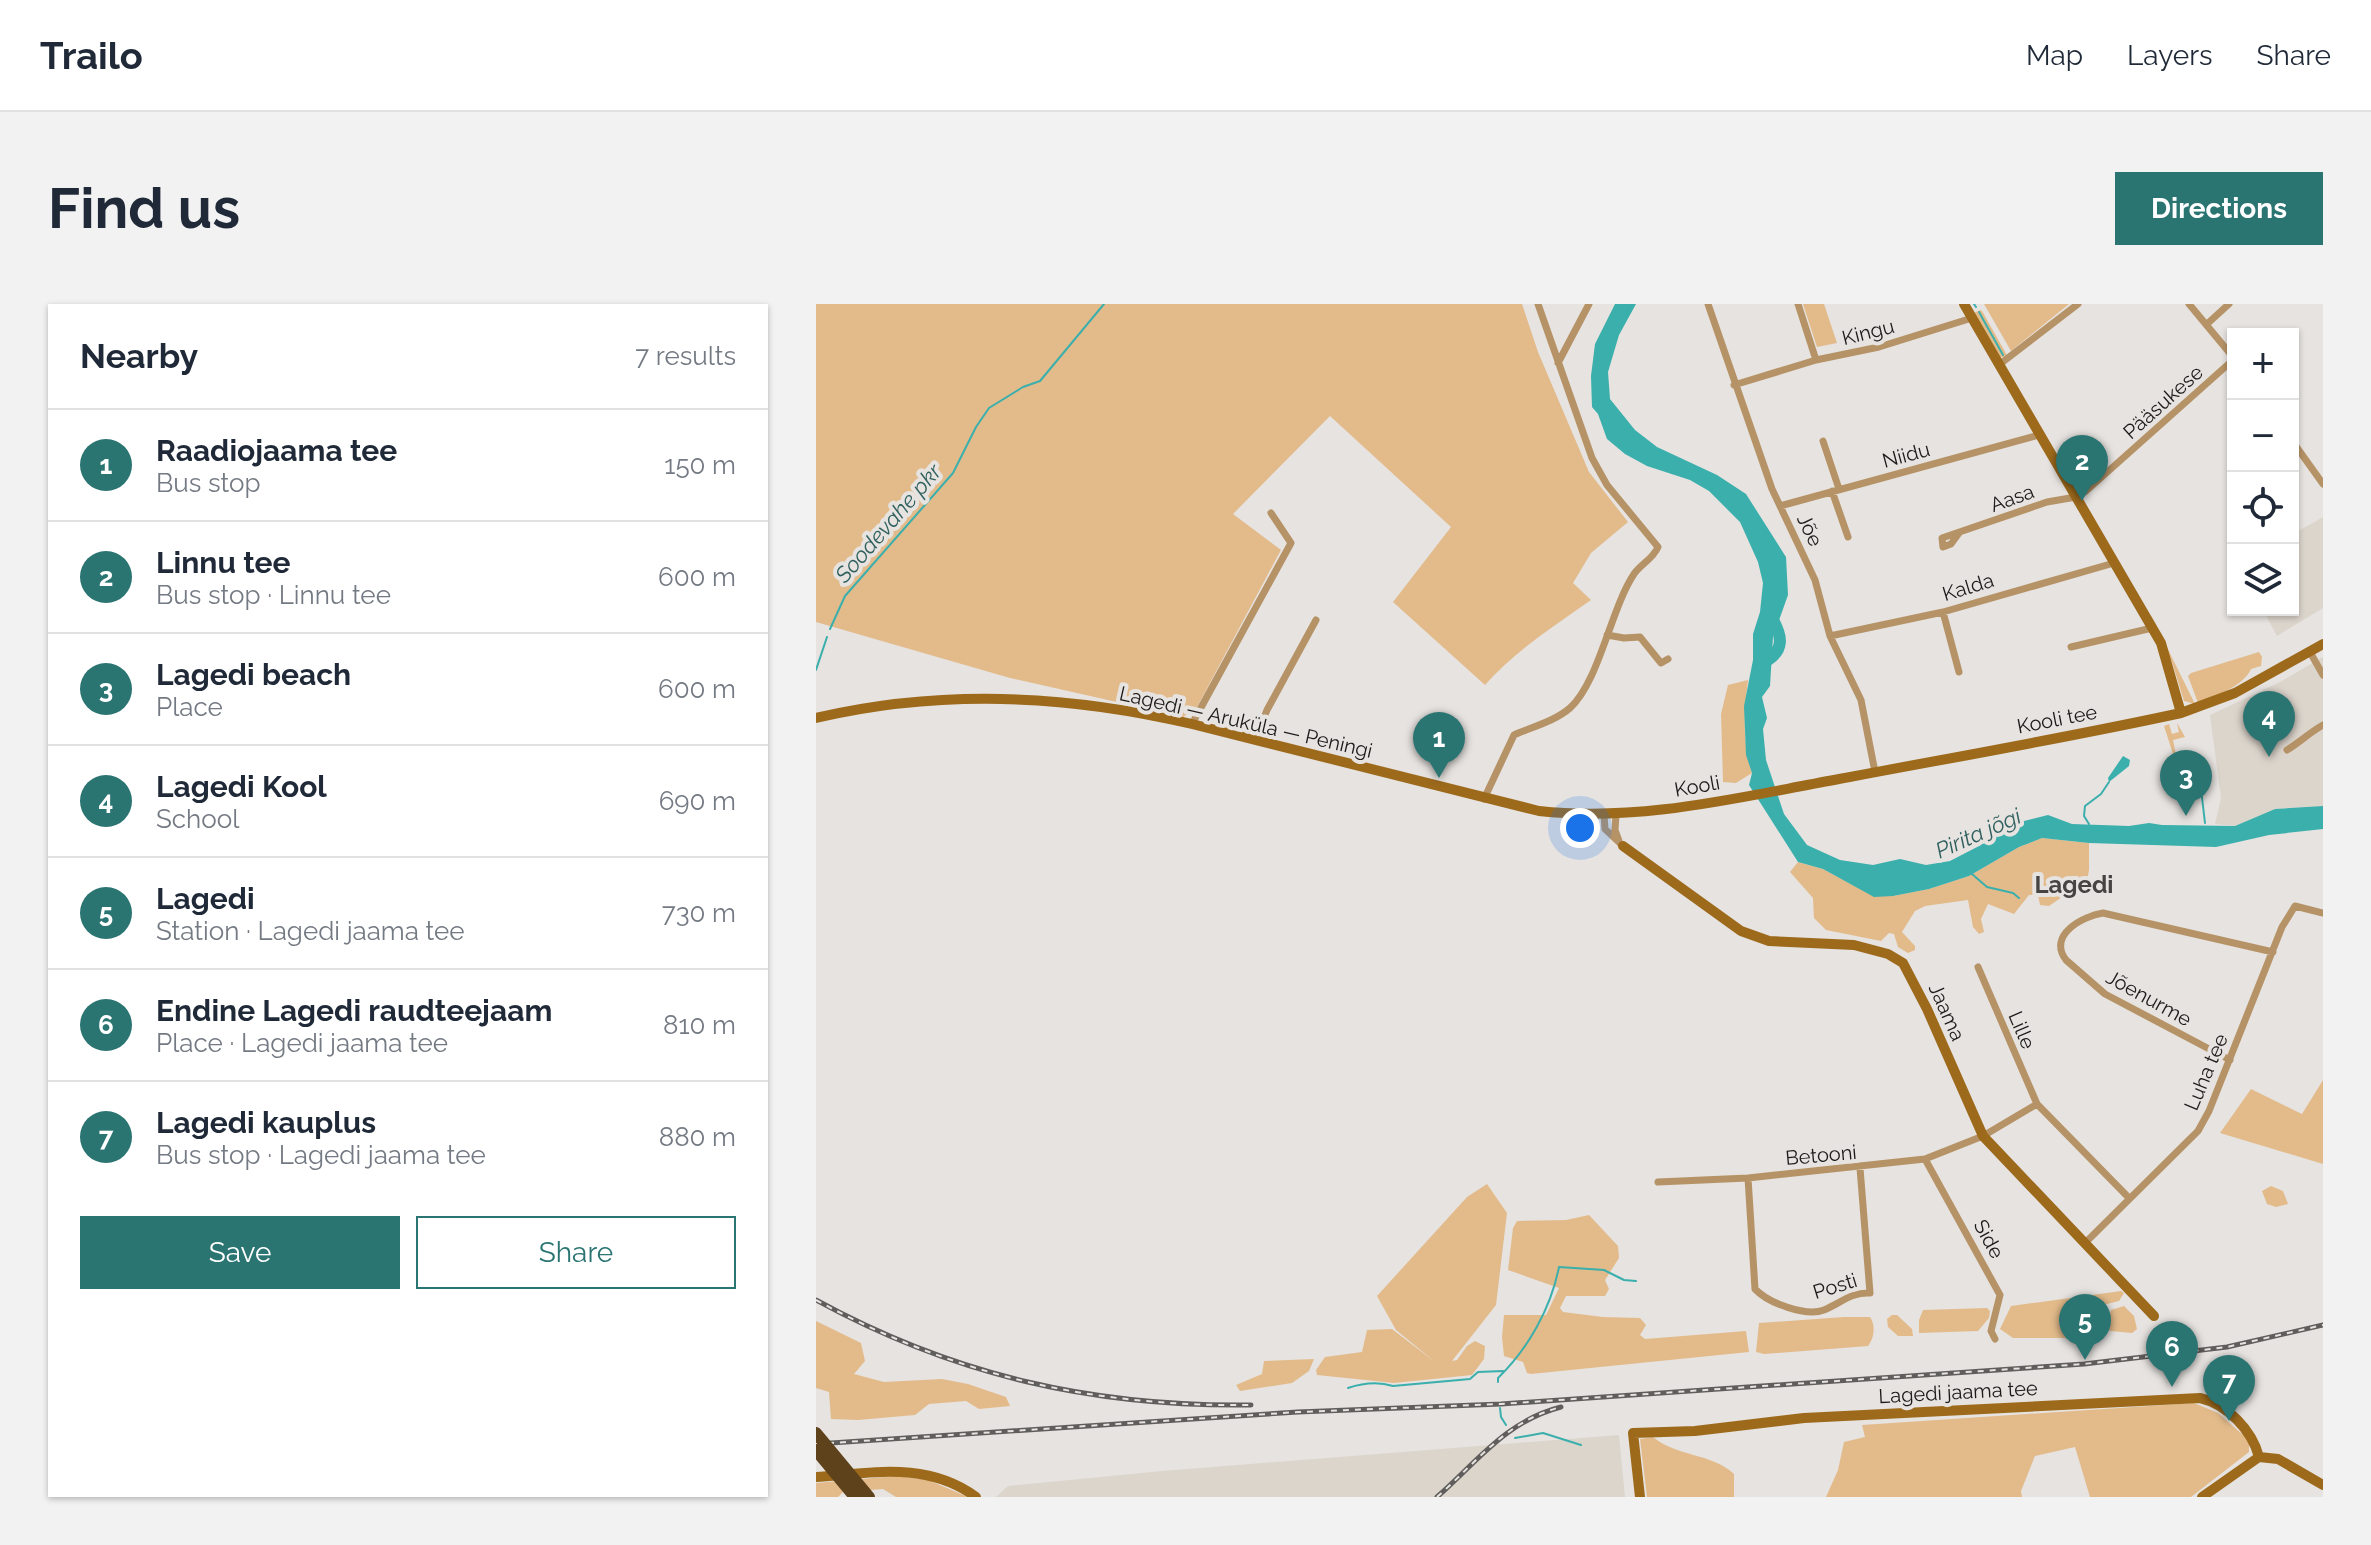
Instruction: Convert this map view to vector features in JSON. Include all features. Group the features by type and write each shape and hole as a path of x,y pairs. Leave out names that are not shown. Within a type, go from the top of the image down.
{"highway":[{"path":"816,1433 869,1497"},
{"path":"816,1450 855,1497"}],"street":[{"path":"1484,799 1514,735 1571,707 1588,679 1633,574 1655,554 1658,547 1607,485 1592,458 1538,304"},
{"path":"1558,363 1589,304"},
{"name":"Jõe","path":"1708,304 1734,385 1780,506 1815,580 1830,636 1861,700 1875,772"},
{"path":"1798,304 1816,360"},
{"path":"1964,304 2152,628 2172,674 2181,713"},
{"path":"2000,364 2078,304"},
{"path":"2189,304 2227,351"},
{"path":"2207,324 2229,304"},
{"name":"Kingu","path":"1734,385 1816,360 1879,347 1972,318"},
{"name":"Pääsukese","path":"2076,497 2227,364"},
{"name":"Niidu","path":"1780,506 2039,435"},
{"path":"1823,441 1848,537"},
{"path":"2299,450 2323,484"},
{"name":"Aasa","path":"1959,533 2047,502 2076,497"},
{"path":"1192,724 1291,543 1271,513"},
{"name":"Kalda","path":"1830,636 1943,612 2011,590 2114,563"},
{"path":"1943,612 1959,672"},
{"path":"1255,740 1267,710 1316,620"},
{"path":"2071,647 2152,628"},
{"path":"1607,635 1640,637 1661,663 1668,659"},
{"name":"Kooli tee","path":"1784,789 2181,713 2235,693 2323,644"},
{"path":"2310,652 2323,675"},
{"name":"Lagedi — Aruküla — Peningi","path":"816,718 893,705 1015,699 1097,706 1192,724 1539,811 1616,815"},
{"path":"2287,750 2299,743 2304,735 2323,725"},
{"name":"Kooli","path":"1616,815 1784,789"},
{"name":"Jaama","path":"1604,815 1605,829 1623,846 1741,931 1759,938 1854,945 1888,954 1903,963 1927,1009 1983,1136 2154,1316"},
{"path":"1616,815 1615,830 1623,846"},
{"name":"Luha tee","path":"2085,1243 2198,1131 2230,1060 2282,927 2295,906 2323,913"},
{"name":"Jõenurme","path":"2230,1060 2105,994 2066,960 2060,945 2079,920 2103,913 2273,952"},
{"name":"Lille","path":"1978,967 2037,1104 2129,1198"},
{"path":"1983,1136 2037,1104"},
{"name":"Betooni","path":"1658,1182 1748,1178 1925,1159 1983,1136"},
{"name":"Side","path":"1925,1159 2000,1295 1991,1331 1995,1339"},
{"name":"Posti","path":"1748,1178 1755,1289 1777,1306 1820,1312 1856,1292 1870,1293 1860,1168"},
{"name":"Lagedi jaama tee","path":"1640,1497 1633,1433 1695,1431 1804,1418 2190,1398 2207,1400 2239,1423 2252,1437 2259,1457"},
{"path":"2202,1497 2259,1457 2278,1459 2323,1485"},
{"path":"816,1477 902,1470 928,1475 976,1497"}],"shaded area":[{"path":"816,304 1522,304 1538,352 1589,472 1628,522 1591,553 1573,583 1591,600 1522,650 1485,685 1393,602 1451,527 1330,416 1233,514 1281,550 1197,707 1183,717 1010,678 816,622"},
{"path":"1803,304 1824,304 1837,343 1817,347"},
{"path":"1984,304 2069,304 2011,351"},
{"path":"1980,310 2008,357 2000,357 1974,313"},
{"path":"2323,517 2323,608 2277,636 2266,616 2299,616 2299,531"},
{"path":"2150,613 2195,704 2184,701 2172,662"},
{"path":"2259,652 2261,666 2251,669 2228,690 2198,703 2188,676 2191,673"},
{"path":"2323,657 2323,806 2275,809 2235,826 2215,824 2221,798 2210,715 2278,683"},
{"path":"1748,680 1745,727 1752,773 1736,783 1723,782 1721,714 1728,685"},
{"path":"2177,723 2185,737 2173,740 2177,760 2194,756 2194,762 2186,766 2176,763 2164,726 2169,724 2172,734 2179,732"},
{"path":"2042,838 2089,843 2085,892 2065,895 2049,906 2040,905 2038,895 2029,895 2014,914 1988,904 1981,919 1984,932 1979,934 1973,927 1968,900 1925,906 1915,911 1902,932 1915,946 1915,950 1908,953 1898,947 1894,934 1889,933 1881,941 1826,930 1814,918 1813,898 1790,872 1798,862 1823,869 1858,888 1893,896 1969,876 2019,847"},
{"path":"2323,1080 2323,1164 2220,1133 2251,1089 2302,1114"},
{"path":"1487,1184 1507,1213 1496,1305 1452,1361 1457,1360 1475,1341 1485,1346 1484,1359 1472,1375 1394,1383 1317,1375 1316,1370 1325,1357 1362,1352 1367,1330 1392,1329 1435,1362 1396,1330 1377,1296 1467,1197"},
{"path":"2271,1186 2283,1191 2288,1204 2276,1207 2267,1204 2262,1191"},
{"path":"1589,1215 1618,1246 1619,1258 1605,1280 1609,1289 1605,1296 1566,1296 1560,1308 1563,1312 1640,1318 1646,1325 1640,1335 1645,1339 1746,1331 1749,1352 1531,1374 1527,1373 1523,1362 1504,1356 1504,1315 1546,1315 1559,1288 1508,1270 1513,1228 1517,1221 1566,1220"},
{"path":"2124,1293 2119,1301 2095,1307 2081,1318 2072,1338 2013,1338 2000,1329 2011,1306"},
{"path":"2124,1306 2134,1316 2137,1329 2132,1333 2110,1331 2106,1325 2111,1310"},
{"path":"1987,1308 1989,1318 1978,1331 1919,1333 1923,1310"},
{"path":"1897,1315 1912,1329 1913,1336 1898,1336 1888,1327 1887,1319"},
{"path":"1870,1317 1874,1332 1868,1346 1764,1354 1756,1352 1759,1323"},
{"path":"816,1321 861,1343 865,1361 854,1374 884,1382 942,1379 968,1384 1006,1397 1010,1406 979,1409 966,1401 929,1404 915,1415 831,1419 829,1392 816,1388"},
{"path":"1314,1359 1309,1371 1292,1383 1240,1391 1236,1385 1262,1374 1264,1361"},
{"path":"2194,1403 2218,1413 2249,1440 2249,1452 2191,1497 2090,1497 2075,1447 2035,1456 2021,1491 2022,1497 1826,1497 1838,1470 1844,1442 1865,1437 1862,1425"},
{"path":"1619,1435 1625,1497 996,1497 1008,1486"},
{"path":"1653,1437 1673,1448 1725,1467 1734,1474 1734,1497 1647,1497 1640,1439"},
{"path":"896,1476 928,1480 968,1497 896,1497 883,1489 843,1492 838,1497 816,1497 816,1483"}],"water":[{"path":"1615,304 1636,304 1619,335 1608,372 1610,399 1635,430 1657,447 1717,475 1746,494 1786,557 1788,595 1773,637 1770,686 1762,697 1767,718 1763,729 1766,760 1784,814 1807,845 1840,860 1873,865 1900,859 1926,865 1950,861 1979,846 2008,825 2048,815 2072,824 2235,826 2275,809 2323,806 2323,829 2269,835 2216,847 2089,843 2042,838 2019,847 1969,876 1893,896 1874,897 1823,869 1798,862 1749,785 1752,773 1746,755 1744,706 1763,583 1758,562 1740,522 1709,491 1690,480 1647,466 1607,439 1598,414 1592,407 1591,376 1595,344"},
{"path":"2123,756 2130,760 2129,766 2109,782 2108,778"}],"waterway":[{"name":"Soodevahe pkr","path":"830,629 845,596 953,473 989,408 1023,387 1040,381 1104,304"},
{"path":"1979,312 2003,355"},
{"name":"Pirita jõgi","path":"1760,664 1775,654 1780,642 1769,613"},
{"name":"Soodevahe pkr","path":"816,670 827,637"},
{"path":"2089,824 2084,816 2085,806 2101,794 2109,782"},
{"path":"2201,789 2205,823"},
{"path":"1972,874 1987,887 2013,893 2019,898"},
{"path":"1498,1382 1537,1327 1559,1267 1604,1270 1624,1280 1636,1281"},
{"path":"1348,1388 1370,1383 1393,1386 1470,1379 1478,1372 1503,1371"},
{"path":"1500,1408 1506,1425"},
{"path":"1515,1438 1543,1433 1581,1445"}],"railway":[{"path":"816,1300 921,1349 1027,1382 1136,1400 1251,1405"},
{"path":"816,1444 1298,1412 1501,1404 2084,1364 2227,1347 2323,1325"},
{"path":"1437,1497 1508,1432 1542,1413 1561,1407"}],"place":[{"name":"Linnu tee","path":"2082,501"},
{"name":"Lagedi Kool","path":"2269,757"},
{"name":"Raadiojaama tee","path":"1439,778"},
{"name":"Lagedi beach","path":"2186,816"},
{"name":"Lagedi","path":"2085,1360"},
{"name":"Endine Lagedi raudteejaam","path":"2172,1387"},
{"name":"Lagedi kauplus","path":"2229,1421"}],"district":[{"name":"Lagedi","path":"2074,884"}]}
